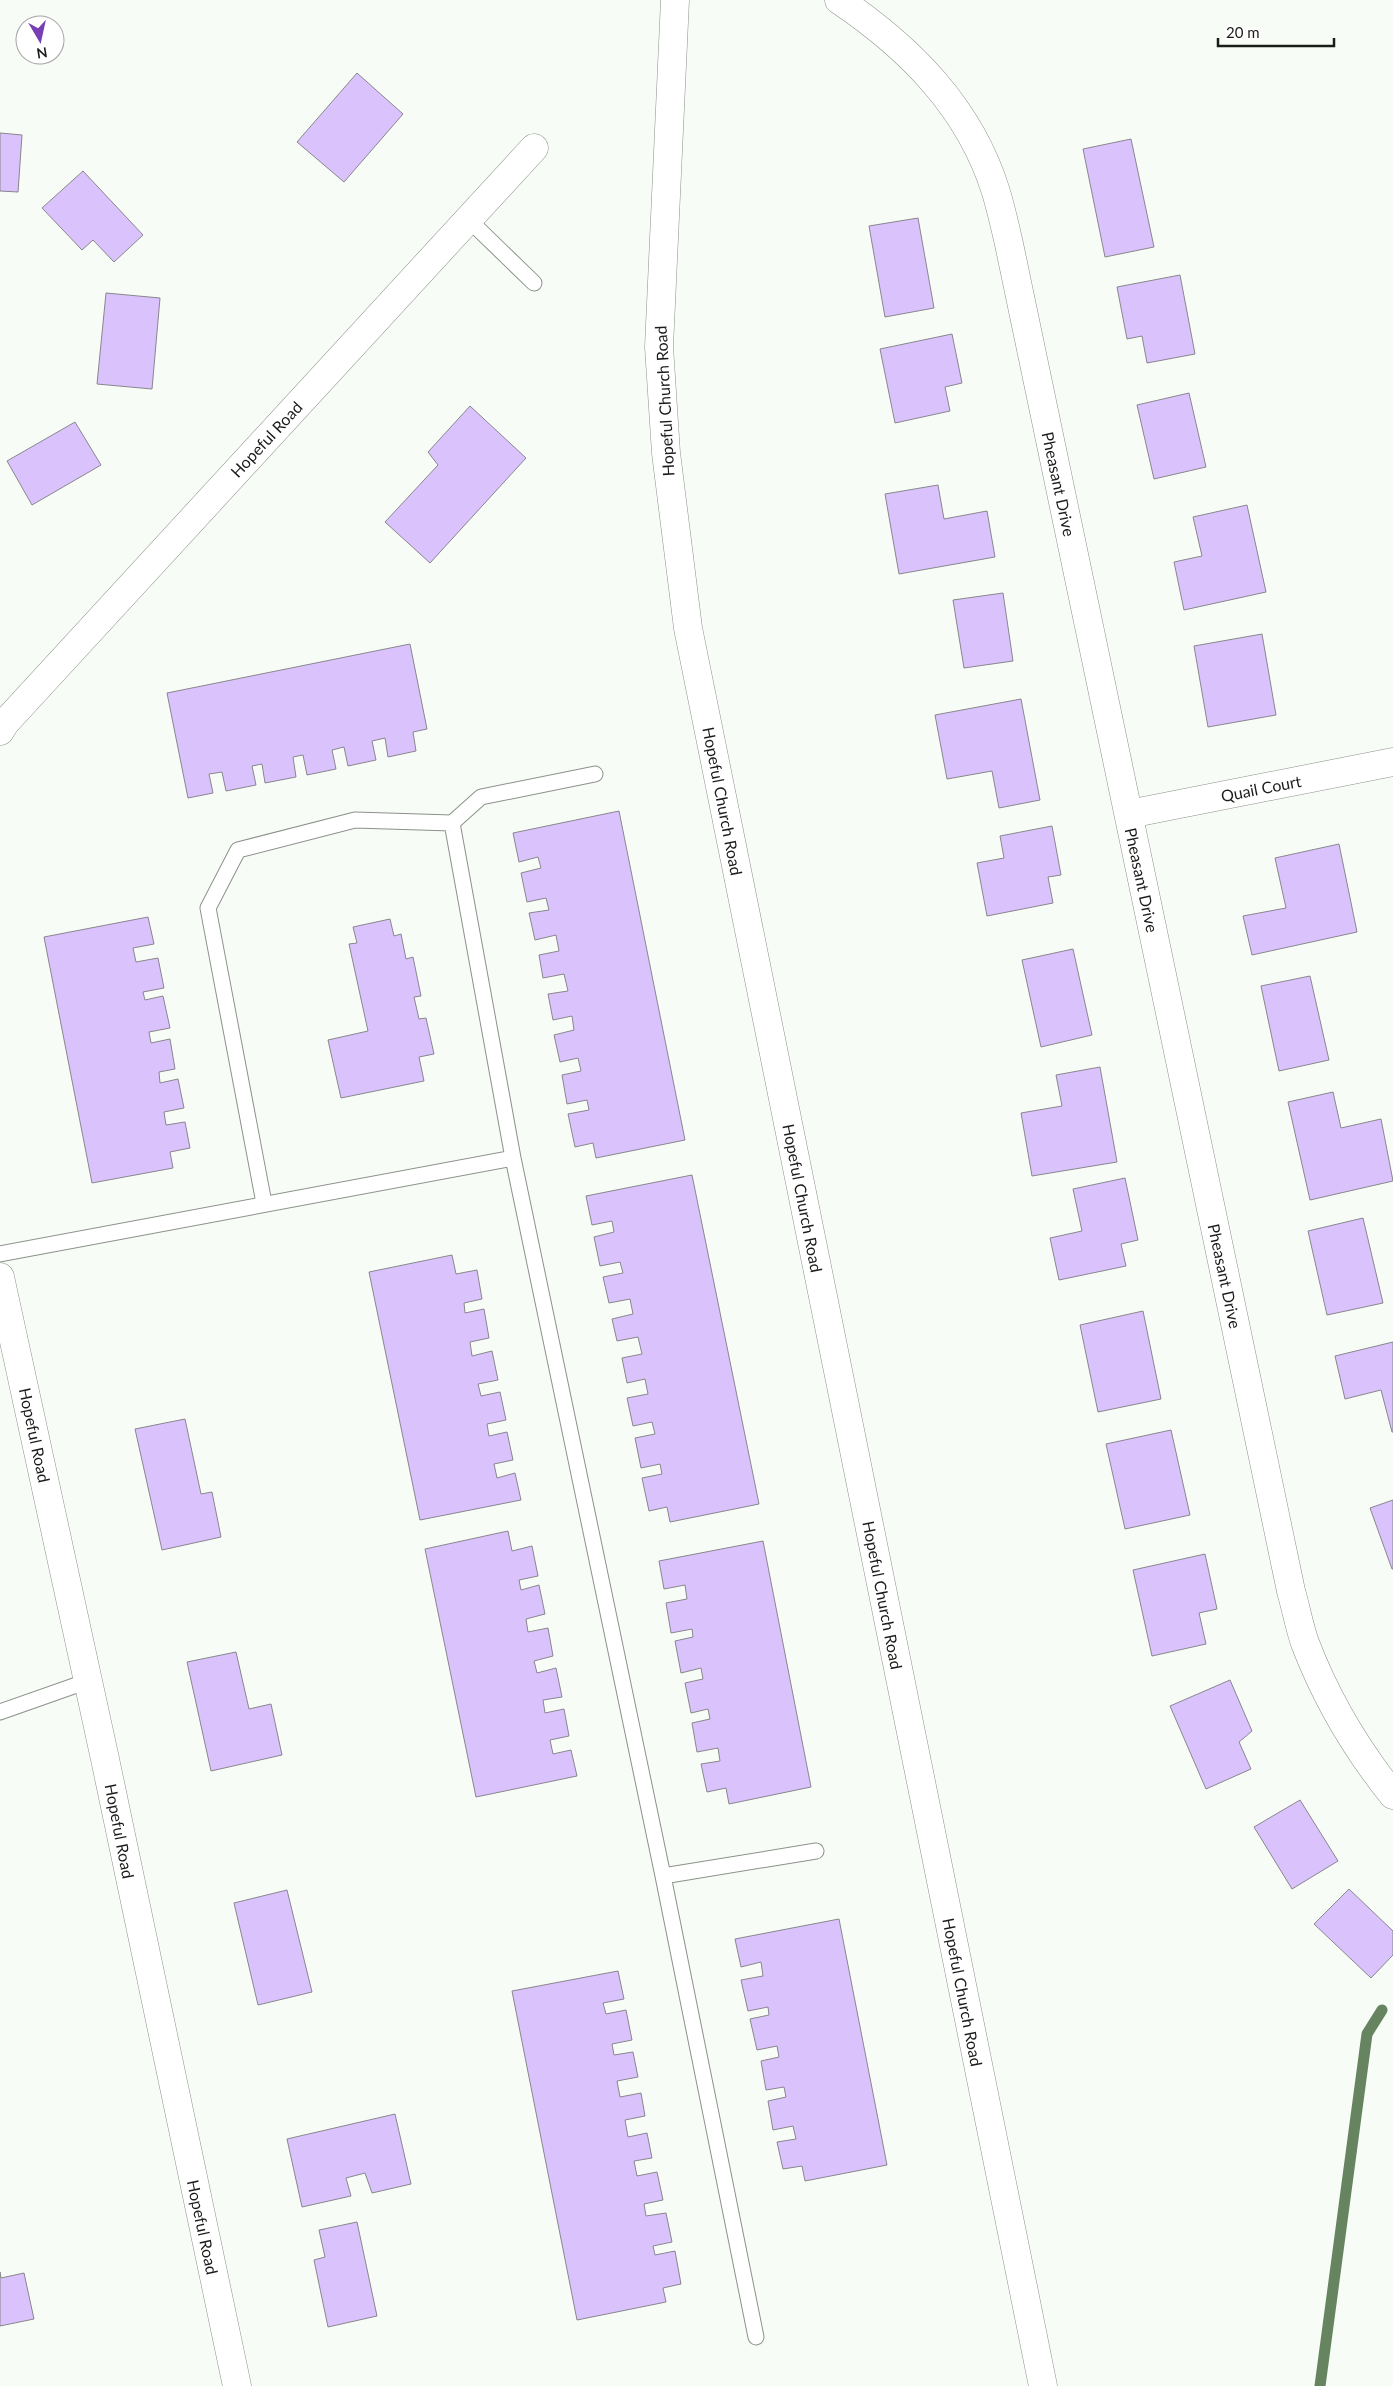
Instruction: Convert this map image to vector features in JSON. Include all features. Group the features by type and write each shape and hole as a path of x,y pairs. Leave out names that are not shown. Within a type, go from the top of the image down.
{"street":[{"name":"Hopeful Church Road","path":"675,0 659,347 666,452 688,628 1043,2386"},
{"name":"Pheasant Drive","path":"839,0 884,32 911,56 944,92 974,138 996,190 1009,244 1298,1616 1305,1642 1330,1701 1366,1762 1393,1795"},
{"name":"Hopeful Road","path":"0,730 4,723 534,148"},
{"name":"Quail Court","path":"1129,814 1393,762"},
{"name":"Hopeful Road","path":"0,1277 88,1681 237,2386"}],"lane":[{"path":"468,219 534,283"},
{"path":"264,1203 208,908 238,850 355,820 452,823 481,797 595,774"},
{"path":"452,823 513,1158 663,1876 756,2337"},
{"path":"0,1254 264,1203 513,1158"},
{"path":"0,1712 88,1681"},
{"path":"663,1876 816,1851"}],"building":[{"path":"357,73 403,114 344,182 297,142"},
{"path":"0,133 22,135 18,192 0,191"},
{"path":"1131,139 1154,247 1105,257 1083,149"},
{"path":"83,171 143,235 114,262 93,240 82,250 42,208"},
{"path":"918,218 934,308 885,317 869,226"},
{"path":"1180,275 1195,354 1147,363 1142,336 1127,339 1117,287"},
{"path":"106,293 160,298 152,389 97,384"},
{"path":"952,334 962,383 945,387 950,411 895,423 880,349"},
{"path":"1189,393 1206,467 1154,479 1137,405"},
{"path":"470,406 526,458 430,563 385,522 438,465 428,452"},
{"path":"75,422 101,465 32,505 7,461"},
{"path":"938,485 944,519 987,511 995,557 899,574 885,494"},
{"path":"1247,505 1266,592 1184,610 1174,562 1202,556 1193,517"},
{"path":"1003,593 1013,661 964,668 953,600"},
{"path":"1262,634 1276,715 1208,727 1194,646"},
{"path":"410,644 427,729 413,732 416,751 388,757 385,738 372,741 376,760 348,766 344,747 332,750 336,769 307,775 303,755 293,757 296,777 265,783 262,764 252,766 256,785 226,791 222,772 209,774 213,793 188,798 167,693"},
{"path":"1021,699 1040,800 999,808 992,771 947,779 935,715"},
{"path":"619,811 685,1140 596,1158 593,1143 575,1147 568,1114 589,1110 587,1100 567,1104 562,1075 581,1071 578,1058 560,1062 554,1035 574,1030 572,1016 553,1020 548,994 568,991 564,974 543,978 539,955 559,951 556,935 535,940 529,913 549,910 546,898 527,902 521,873 541,868 538,857 519,862 513,833"},
{"path":"1052,826 1061,875 1048,877 1053,903 987,916 977,863 1004,858 1000,836"},
{"path":"1339,844 1357,932 1252,955 1243,916 1286,908 1275,858"},
{"path":"148,917 154,944 133,948 136,962 158,958 164,988 143,992 145,1000 163,996 170,1028 149,1032 151,1043 170,1039 175,1069 159,1072 160,1083 178,1079 184,1108 164,1112 166,1125 185,1122 190,1148 170,1152 173,1168 92,1183 44,937"},
{"path":"390,919 394,936 401,934 406,959 413,957 421,996 414,997 419,1019 426,1018 434,1054 419,1057 424,1081 341,1098 328,1040 368,1031 349,944 357,943 353,927"},
{"path":"1073,949 1092,1035 1041,1047 1022,960"},
{"path":"1310,976 1329,1060 1279,1071 1261,986"},
{"path":"1100,1067 1117,1162 1032,1176 1021,1113 1062,1106 1056,1075"},
{"path":"1333,1092 1341,1128 1381,1119 1393,1181 1310,1200 1288,1102"},
{"path":"692,1175 759,1504 670,1522 667,1507 649,1511 642,1478 662,1474 660,1464 641,1468 635,1438 655,1434 652,1422 633,1426 627,1398 648,1394 645,1379 627,1383 622,1358 642,1354 638,1337 617,1341 612,1319 633,1314 630,1299 609,1303 603,1277 623,1273 620,1262 600,1266 594,1237 614,1232 612,1221 592,1225 586,1196"},
{"path":"1125,1178 1138,1240 1121,1244 1126,1266 1059,1280 1050,1238 1082,1231 1073,1189"},
{"path":"1363,1218 1383,1303 1327,1315 1308,1231"},
{"path":"452,1255 456,1274 477,1270 482,1299 464,1303 465,1313 484,1309 489,1338 470,1342 472,1356 492,1351 498,1380 478,1384 481,1396 500,1392 506,1420 487,1424 489,1436 507,1432 513,1460 494,1464 497,1478 515,1473 521,1500 420,1520 369,1272"},
{"path":"1143,1311 1161,1399 1098,1412 1080,1325"},
{"path":"1393,1342 1392,1432 1381,1390 1345,1399 1335,1356"},
{"path":"185,1419 201,1494 212,1492 221,1537 162,1550 135,1429"},
{"path":"1171,1430 1190,1515 1125,1529 1106,1444"},
{"path":"1393,1500 1393,1569 1392,1569 1370,1508"},
{"path":"508,1531 512,1551 532,1546 538,1576 519,1580 521,1590 539,1585 545,1614 526,1619 528,1632 548,1628 553,1656 534,1661 537,1673 556,1668 562,1697 543,1700 545,1713 564,1709 569,1736 550,1740 553,1754 571,1750 577,1776 476,1797 425,1549"},
{"path":"763,1541 811,1787 729,1804 726,1788 707,1792 701,1764 720,1761 718,1748 697,1752 692,1723 710,1719 708,1709 691,1713 685,1683 703,1679 701,1668 681,1673 675,1641 693,1637 692,1629 671,1633 666,1603 687,1599 685,1585 664,1589 659,1561"},
{"path":"1205,1554 1217,1609 1199,1613 1206,1644 1152,1656 1133,1570"},
{"path":"236,1652 249,1709 271,1704 282,1755 211,1771 187,1662"},
{"path":"1230,1680 1252,1731 1239,1742 1251,1769 1206,1789 1170,1706"},
{"path":"1300,1800 1338,1861 1292,1889 1254,1827"},
{"path":"1349,1889 1393,1931 1393,1955 1371,1978 1314,1924"},
{"path":"287,1890 312,1992 258,2005 234,1903"},
{"path":"839,1919 887,2165 805,2181 802,2166 783,2169 777,2142 796,2139 793,2126 773,2130 768,2101 786,2097 784,2087 766,2090 761,2061 779,2057 777,2046 757,2050 750,2019 769,2015 768,2007 748,2011 741,1980 763,1976 761,1962 741,1967 735,1939"},
{"path":"618,1971 624,1999 603,2003 606,2014 626,2010 632,2040 612,2044 614,2055 633,2052 638,2077 617,2081 620,2097 641,2093 645,2116 625,2120 628,2137 647,2133 652,2158 634,2161 637,2176 657,2172 663,2200 644,2204 646,2216 666,2213 672,2242 653,2246 655,2255 675,2251 681,2284 663,2288 666,2302 577,2320 512,1991"},
{"path":"395,2114 411,2184 372,2193 365,2173 346,2178 351,2196 302,2207 287,2139"},
{"path":"357,2222 377,2316 328,2327 314,2260 325,2257 319,2230"},
{"path":"0,2272 1,2278 24,2273 34,2319 0,2326"}],"waterway":[{"path":"1320,2386 1367,2034 1382,2010"}]}
